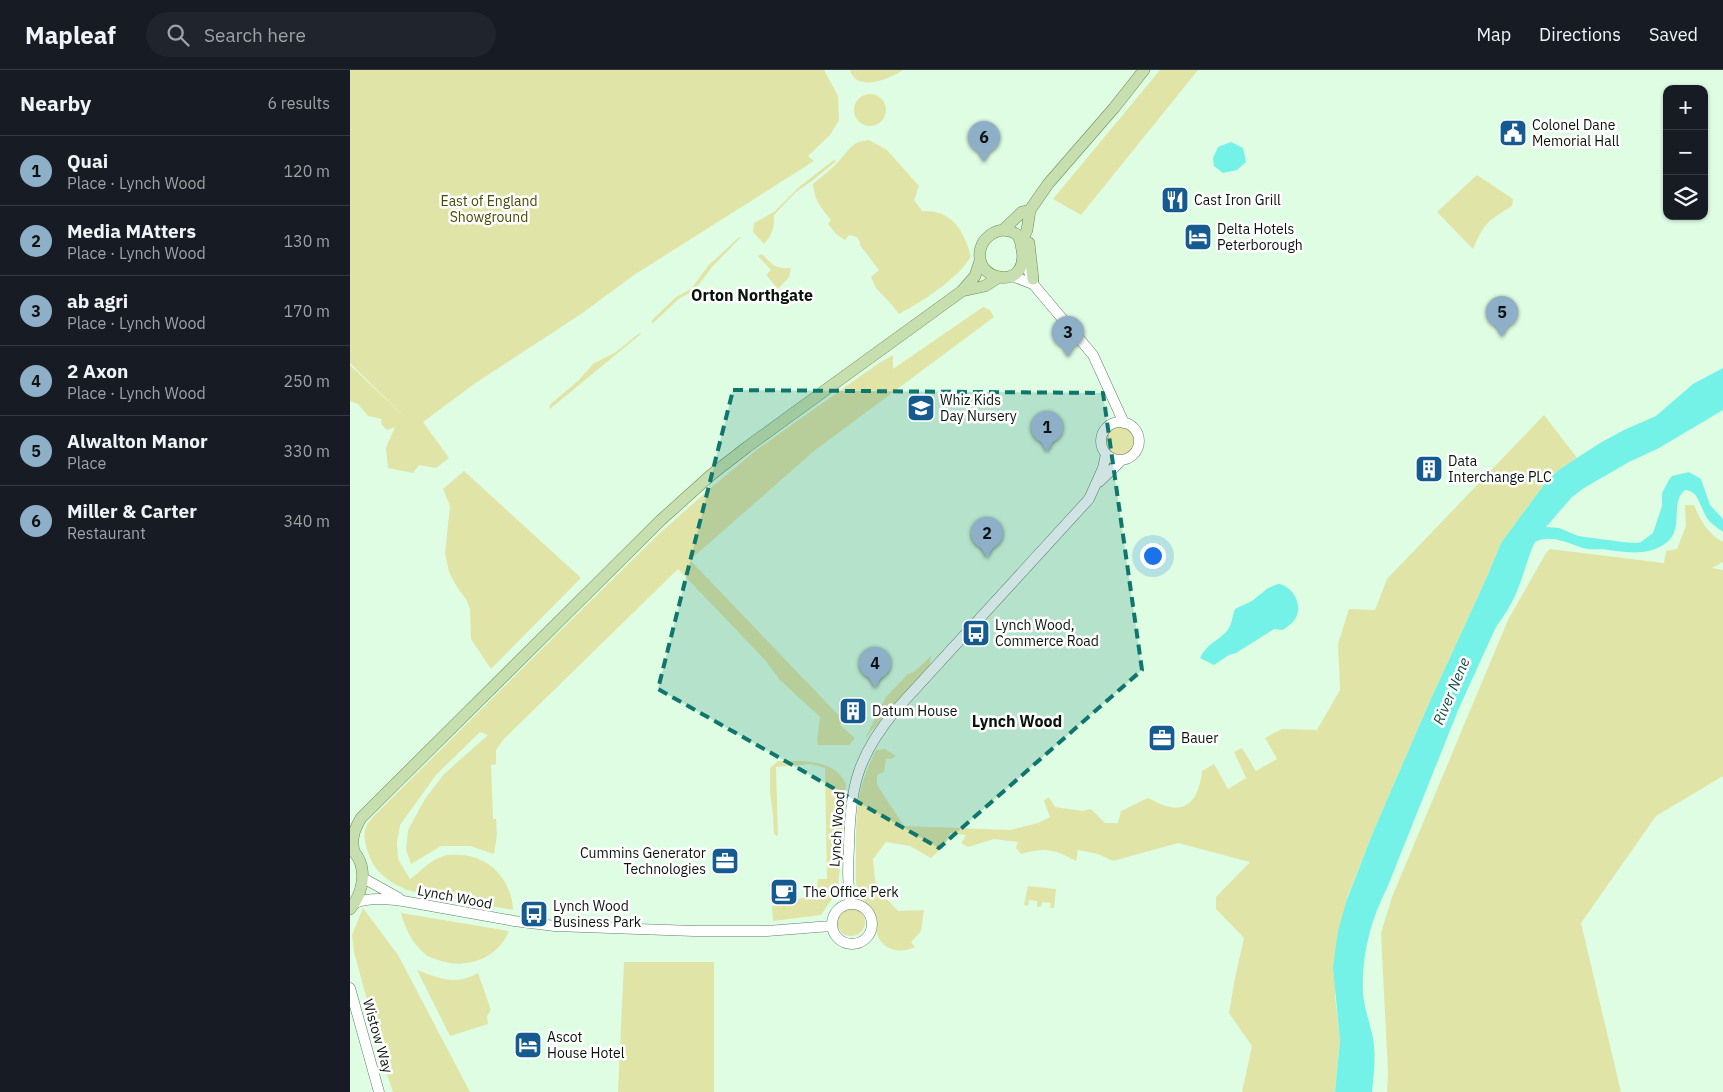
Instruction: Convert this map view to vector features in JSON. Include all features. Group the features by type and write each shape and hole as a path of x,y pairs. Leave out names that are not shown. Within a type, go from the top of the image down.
{"main road":[{"path":"1021,244 1028,230 1030,210 1048,184 1114,108 1144,70"},
{"path":"1003,230 1022,212 1030,210"},
{"path":"353,906 359,895 363,878 360,865 352,850 354,829 361,818 661,520 711,475 755,441 962,292 975,276 980,261 980,248 990,234 1003,230 1017,235 1021,244 1023,263 1020,271 1012,276 999,277 991,274 980,261"},
{"path":"1028,230 1030,234 1033,281"},
{"path":"962,292 985,286 999,277"},
{"path":"350,824 361,818"}],"street":[{"path":"1023,263 1033,281 1093,355 1104,375 1119,423"},
{"path":"1012,276 1033,281"},
{"path":"1119,423 1134,429 1139,443 1134,454 1122,460 1116,460 1106,454 1101,443 1108,427 1119,423"},
{"name":"Lynch Wood","path":"850,904 847,885 850,815 860,766 872,741 895,711 1089,499 1097,484 1106,454"},
{"name":"Lynch Wood","path":"1097,484 1122,460"},
{"name":"Lynch Wood","path":"363,878 403,901"},
{"name":"Lynch Wood","path":"353,906 362,900 385,899 555,926 694,931 767,931 831,926"},
{"path":"850,904 862,906 869,914 872,924 868,935 856,944 846,943 838,939 831,926 833,917 838,909 850,904"},
{"name":"Wistow Way","path":"350,988 379,1092"}],"highlighted area":[{"path":"733,390 1103,393 1142,670 939,848 658,689"}],"green space":[{"name":"East of England Showground","path":"350,70 824,70 838,96 839,120 830,135 808,156 814,161 634,275 581,314 474,384 423,422 449,458 436,468 419,465 413,473 388,468 386,448 395,427 387,430 381,424 382,419 368,416 358,404 350,401 350,365 408,420 350,363"},
{"path":"850,70 903,70 882,80 866,82 859,81 853,77"},
{"path":"1160,70 1198,70 1081,215 1053,199"},
{"path":"870,94 881,99 886,110 881,121 870,126 859,121 854,110 859,99"},
{"path":"869,140 887,150 919,186 914,200 922,211 941,214 955,223 964,237 971,256 949,281 929,296 899,314 876,288 871,277 879,270 860,245 857,237 849,235 845,240 836,234 828,224 831,220 819,204 814,190 813,184 837,163 852,146 858,142"},
{"path":"835,159 835,162 796,192 774,215 772,231 764,244 753,232 754,223 774,212 799,187"},
{"path":"1477,175 1513,199 1512,206 1492,219 1480,233 1473,249 1437,212"},
{"path":"741,237 712,267 694,291 680,298 652,324 652,320 676,297 691,289 708,266"},
{"path":"762,254 774,266 791,268 789,277 778,289 766,275 771,270 758,256"},
{"path":"983,307 990,310 994,317 814,451 690,560 844,721 840,725 855,738 849,745 818,745 820,717 780,680 765,660 678,569 503,740 496,750 496,764 491,765 493,819 496,819 497,834 494,854 470,846 441,846 411,864 406,850 408,830 425,799 444,774 488,735 480,732 436,775 400,825 397,843 398,859 410,879 428,864 443,856 471,856 490,865 504,880 512,899 513,910 407,890 386,878 376,868 366,846 364,836 368,822 660,533 759,448 879,363 893,355 893,369"},
{"path":"642,333 550,409 549,406 579,380 593,364 616,352 638,334"},
{"path":"1544,415 1577,458 1560,469 1546,482 1501,543 1374,830 1347,898 1335,995 1340,1041 1335,1092 1242,1092 1252,1046 1229,1013 1244,938 1216,909 1216,897 1250,862 1178,843 1113,861 1098,854 1078,850 1076,861 1049,850 1036,850 1021,854 1016,848 1018,842 994,839 968,847 961,843 966,835 950,833 943,847 931,858 910,846 886,842 873,859 875,880 884,896 898,911 924,910 921,931 911,942 915,947 893,950 880,940 876,932 873,912 862,899 856,884 857,813 864,777 876,750 885,749 896,756 886,759 884,772 877,775 877,785 904,826 1010,830 1038,823 1050,817 1044,801 1049,797 1055,807 1082,811 1091,809 1105,823 1118,823 1121,811 1148,798 1175,808 1188,804 1197,793 1202,771 1214,764 1228,789 1246,778 1234,752 1242,748 1256,771 1277,759 1265,738 1282,729 1317,730 1340,690 1338,644 1349,609 1375,610 1387,579"},
{"path":"1121,426 1127,427 1135,435 1135,447 1127,455 1121,456 1115,455 1107,447 1106,441 1107,435 1115,427"},
{"path":"464,471 581,578 491,669 471,639 470,609 449,572 445,553 450,506 443,489"},
{"path":"1685,505 1694,505 1705,526 1723,542 1723,562 1712,568 1723,570 1723,776 1656,816 1581,923 1621,1092 1387,1092 1388,1073 1381,933 1392,897 1508,620 1550,549 1664,563 1666,551 1677,549 1686,526"},
{"path":"931,656 930,664 923,673 892,706 865,739 885,698 908,674 914,672"},
{"path":"778,761 807,761 826,765 834,769 846,784 838,890 821,915 773,921 772,906 802,898 810,899 817,888 818,879 827,879 825,768 811,764 776,767 778,836 774,834 770,768"},
{"path":"1028,886 1056,889 1054,908 1050,908 1051,903 1042,902 1041,907 1037,907 1037,901 1029,900 1028,906 1024,905"},
{"path":"363,908 398,955 470,1092 393,1092 354,952 352,935"},
{"path":"851,908 861,912 865,922 861,932 851,936 841,932 837,922 841,912"},
{"path":"401,913 509,931 497,949 480,960 459,964 448,963 428,956 416,945"},
{"path":"624,962 714,962 714,1092 618,1092"},
{"path":"417,970 440,978 454,980 470,977 478,973 491,1010 487,1016 488,1024 450,1036"}],"water":[{"path":"1231,142 1243,148 1246,162 1237,170 1223,173 1214,166 1213,158 1218,147"},
{"name":"River Nene","path":"1723,368 1723,410 1659,448 1629,462 1584,488 1572,497 1546,527 1559,528 1578,536 1623,542 1641,542 1653,533 1662,506 1662,493 1669,480 1672,476 1689,472 1701,479 1710,505 1723,519 1723,532 1707,518 1696,496 1690,491 1685,490 1680,495 1678,502 1675,531 1672,537 1666,543 1651,550 1635,552 1588,549 1553,539 1535,542 1515,597 1496,627 1459,708 1372,925 1365,952 1363,992 1374,1045 1372,1092 1335,1092 1340,1041 1333,967 1338,931 1347,899 1374,830 1501,543 1546,482 1560,469 1600,443 1656,416 1693,384"},
{"path":"1278,584 1287,587 1297,600 1297,615 1291,624 1283,630 1274,629 1214,665 1200,658 1209,646 1228,630 1235,609 1252,601 1268,588"}],"place":[{"name":"Colonel Dane Memorial Hall","path":"1513,133"},
{"name":"Miller & Carter","path":"984,162"},
{"name":"Cast Iron Grill","path":"1175,200"},
{"name":"Delta Hotels Peterborough","path":"1198,237"},
{"name":"Alwalton Manor","path":"1502,337"},
{"name":"ab agri","path":"1068,357"},
{"name":"Whiz Kids Day Nursery","path":"921,408"},
{"name":"Quai","path":"1047,452"},
{"name":"Data Interchange PLC","path":"1429,469"},
{"name":"Media MAtters","path":"987,558"},
{"name":"Lynch Wood, Commerce Road","path":"976,633"},
{"name":"2 Axon","path":"875,688"},
{"name":"Datum House","path":"853,711"},
{"name":"Bauer","path":"1162,738"},
{"name":"Cummins Generator Technologies","path":"725,861"},
{"name":"The Office Perk","path":"784,892"},
{"name":"Lynch Wood Business Park","path":"534,914"},
{"name":"Ascot House Hotel","path":"528,1045"}],"district":[{"name":"Orton Northgate","path":"752,295"},
{"name":"Lynch Wood","path":"1017,721"}]}
